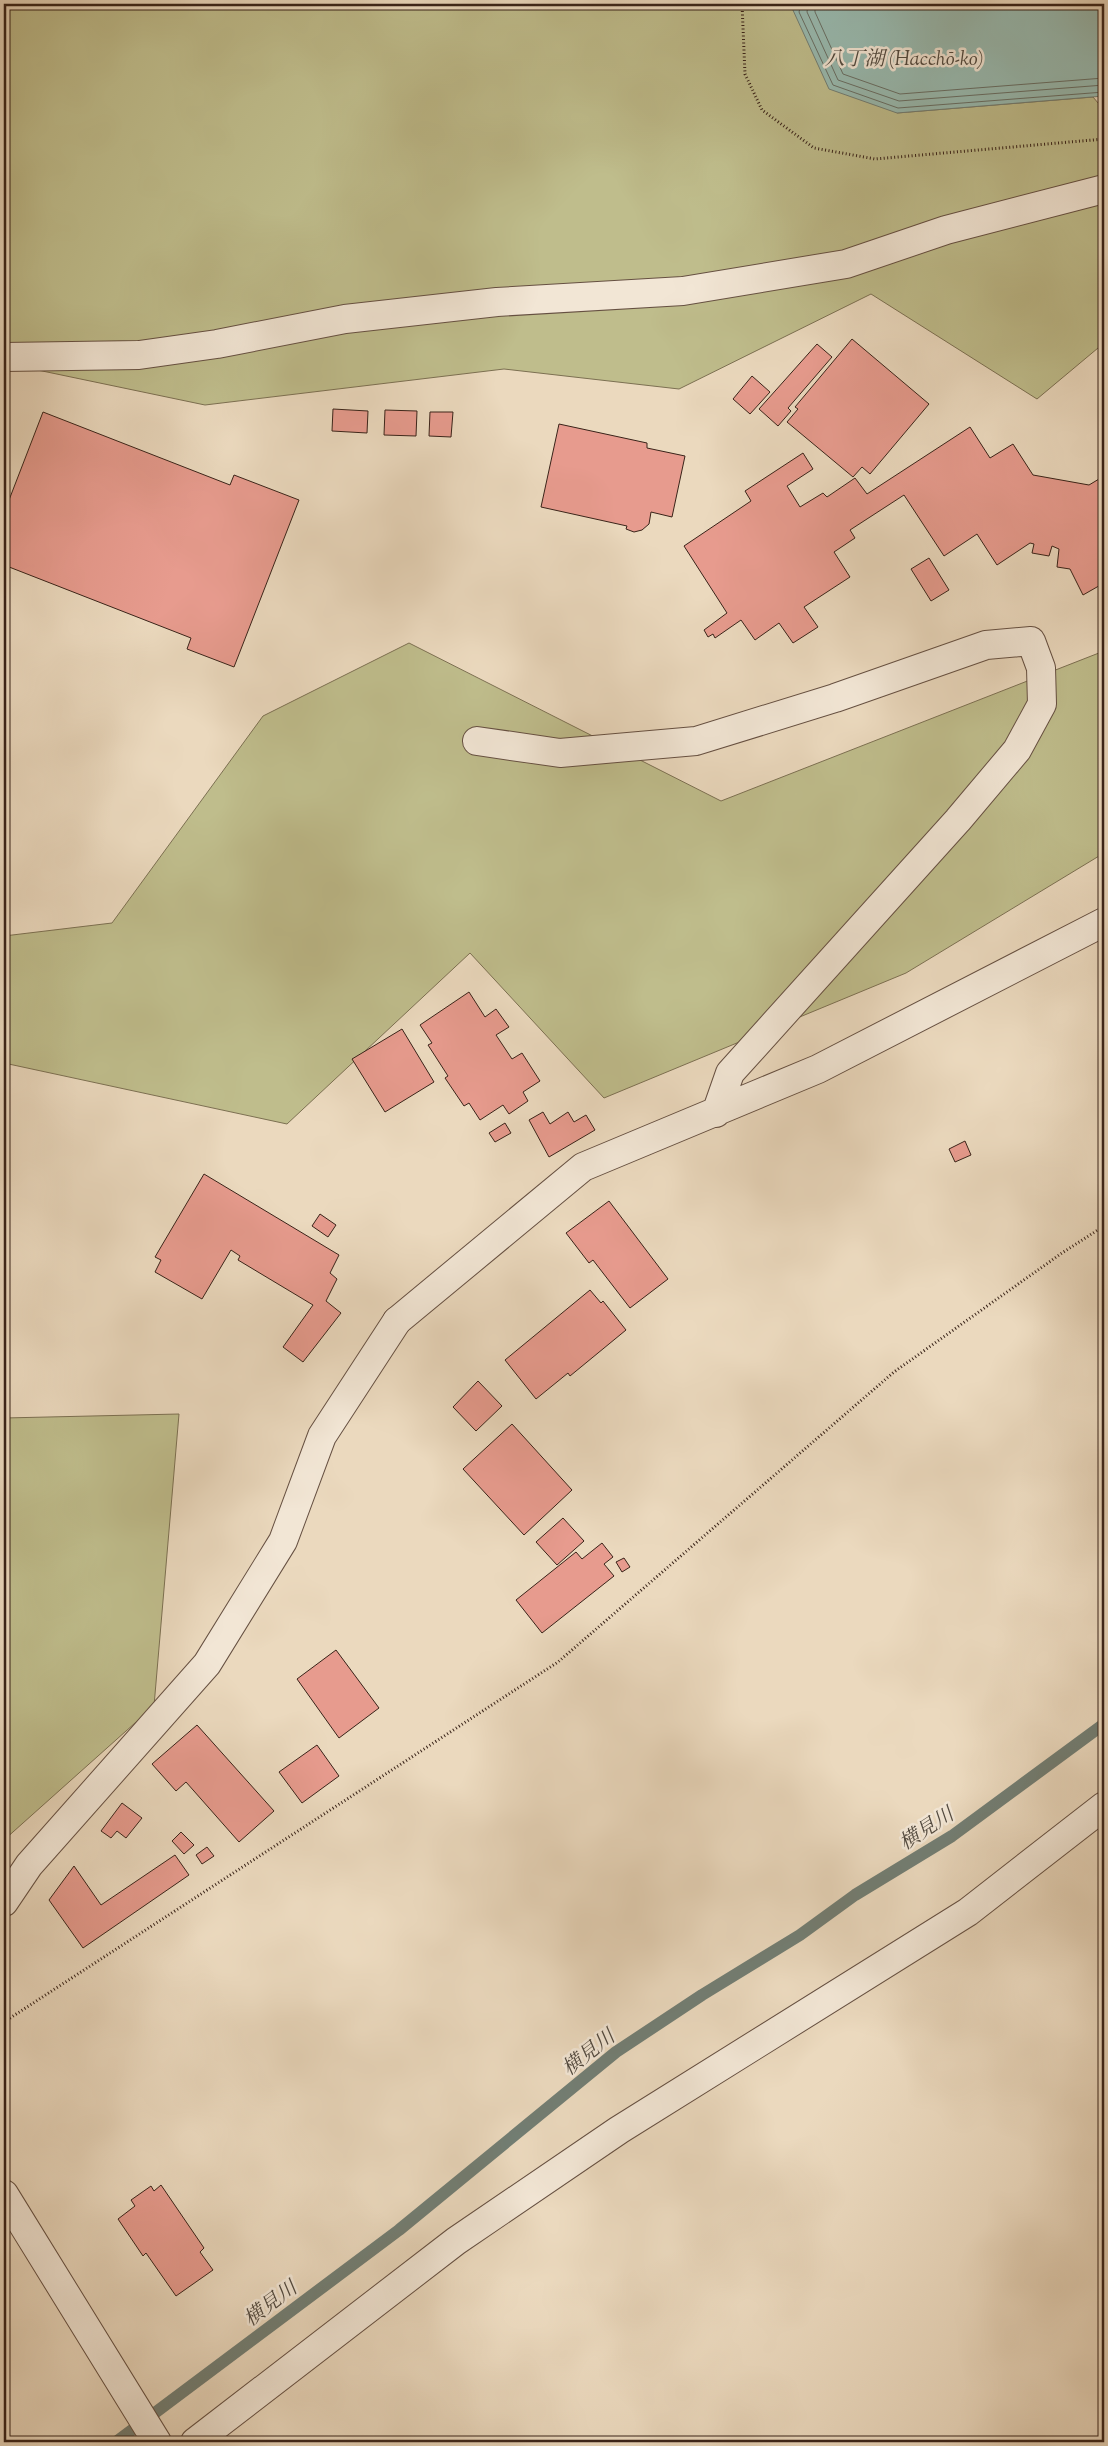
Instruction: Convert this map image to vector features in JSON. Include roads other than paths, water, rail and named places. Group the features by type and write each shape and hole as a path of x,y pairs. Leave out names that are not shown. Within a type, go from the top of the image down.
{"street":[{"path":"4,357 139,355 217,344 345,319 497,302 692,290 846,264 946,230 1104,189"},
{"path":"477,741 560,753 696,741 835,698 986,645 1031,641 1041,668 1042,704 1017,750 958,820 730,1073 716,1113"},
{"path":"4,1902 29,1865 207,1664 283,1541 322,1436 397,1321 583,1167 818,1069 1104,922"},
{"path":"195,2442 456,2241 620,2130 968,1912 1104,1806"},
{"path":"4,2194 157,2442"}],"water":[{"name":"八丁湖 (Hacchō-ko)","path":"799,4 1104,4 1104,96 897,113 829,89 792,8"}],"waterway":[{"name":"横見川","path":"116,2442 399,2230 616,2052 702,1995 800,1935 855,1895 952,1836 1104,1724"}]}
